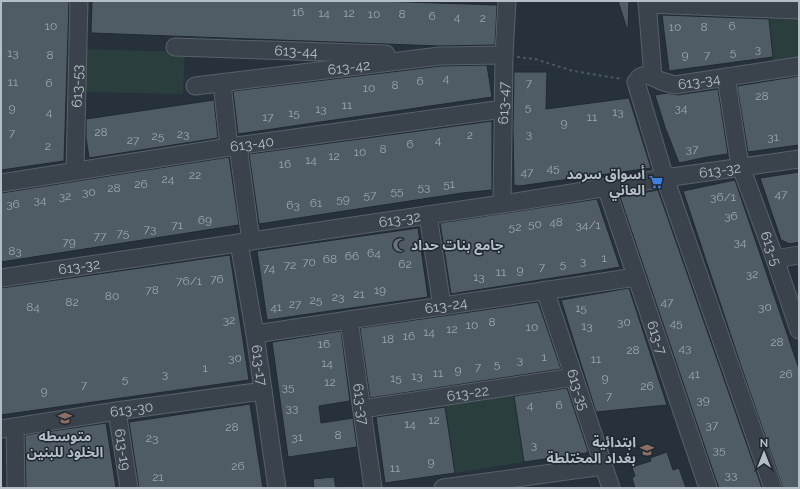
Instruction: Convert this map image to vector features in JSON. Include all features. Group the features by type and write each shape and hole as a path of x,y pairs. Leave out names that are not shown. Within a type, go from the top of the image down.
{"street":[{"name":"613-53","path":"75,171 79,1"},
{"name":"613-47","path":"502,204 504,55 507,1"},
{"path":"772,488 665,178 636,82 642,75 652,77 647,3 799,10"},
{"name":"613-44","path":"175,47 440,56"},
{"name":"613-42","path":"195,86 440,56 504,55"},
{"name":"613-34","path":"652,77 675,85 799,66"},
{"name":"613-5","path":"726,77 741,167 799,330"},
{"name":"613-17","path":"222,83 233,146 255,334 277,488"},
{"name":"613-40","path":"1,183 233,146 503,109"},
{"name":"613-32","path":"1,278 799,159"},
{"name":"613-7","path":"606,187 708,488"},
{"path":"428,215 442,306"},
{"path":"775,259 799,255"},
{"name":"613-24","path":"255,334 636,277"},
{"name":"613-35","path":"545,290 611,488"},
{"name":"613-37","path":"349,320 373,488"},
{"name":"613-22","path":"362,410 574,378"},
{"name":"613-30","path":"8,428 263,391"},
{"name":"613-19","path":"118,411 128,488"},
{"path":"8,428 16,488"},
{"path":"443,488 604,466"}],"path":[{"path":"504,55 535,59 573,71 636,82"}],"green space":[{"path":"768,12 799,14 799,60 773,64"},
{"path":"84,49 185,52 183,94 83,92"},
{"path":"514,395 524,462 455,473 445,405"}],"building":[{"path":"1,1 69,1 64,161 1,170"},
{"path":"92,1 377,1 497,5 495,45 439,46 91,33"},
{"path":"618,1 629,1 628,29 627,29"},
{"path":"662,15 769,19 773,57 669,71"},
{"path":"487,65 492,97 238,134 233,91 441,66"},
{"path":"514,72 547,72 546,109 629,98 651,168 519,186 514,185"},
{"path":"799,76 799,145 748,152 737,86"},
{"path":"718,89 728,154 679,163 665,127 655,95 667,93 677,95"},
{"path":"214,100 218,138 89,158 86,137 86,119"},
{"path":"492,121 492,190 462,193 259,224 249,154"},
{"path":"229,157 239,225 1,262 1,193"},
{"path":"799,172 799,242 790,244 781,240 760,178"},
{"path":"735,180 799,369 799,488 783,488 683,191"},
{"path":"658,190 762,488 719,488 715,477 620,197"},
{"path":"597,199 620,267 451,294 440,223"},
{"path":"418,228 428,297 267,320 257,251"},
{"path":"230,255 249,380 1,415 1,288"},
{"path":"629,288 667,405 596,412 561,300"},
{"path":"538,302 561,369 370,398 360,328"},
{"path":"341,331 350,401 319,406 321,423 353,418 357,447 288,457 272,342"},
{"path":"567,388 588,451 586,453 524,462 514,396"},
{"path":"250,404 263,488 139,488 129,422"},
{"path":"445,407 455,473 385,483 376,417"},
{"path":"106,423 116,488 26,488 25,435"},
{"path":"667,452 673,470 679,468 686,488 635,488 632,478 635,476 632,467 651,461 650,458"},
{"path":"334,477 336,488 314,488 313,479"}],"place":[{"name":"أسواق سرمد العاني","path":"656,182"},
{"name":"جامع بنات حداد","path":"400,245"},
{"name":"متوسطه الخلود للبنين","path":"65,418"},
{"name":"ابتدائية بغداد المختلطة","path":"647,450"}]}
